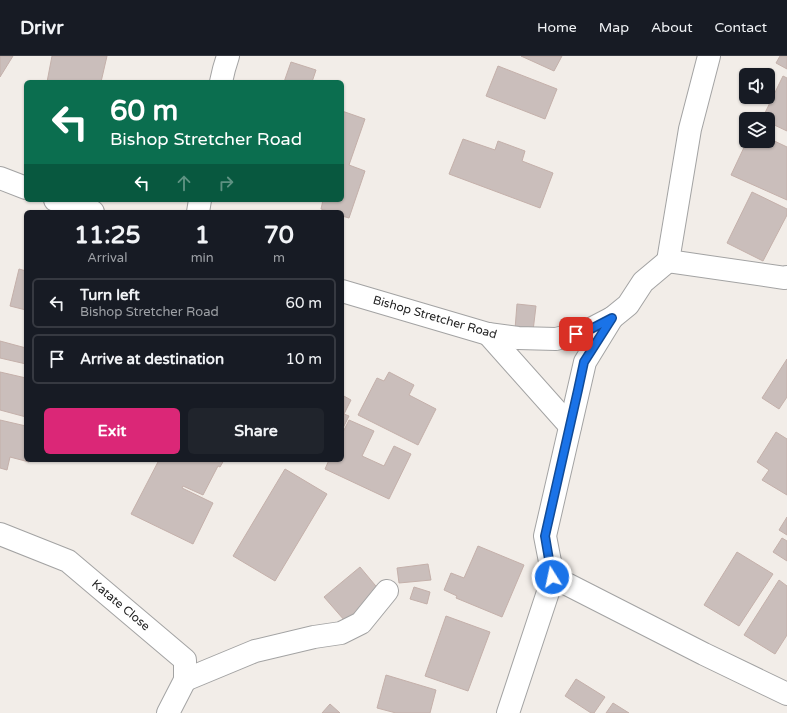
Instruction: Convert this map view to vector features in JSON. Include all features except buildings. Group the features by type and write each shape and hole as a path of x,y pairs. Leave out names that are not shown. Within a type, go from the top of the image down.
{"street":[{"path":"221,80 228,56"},
{"path":"709,56 690,129 668,261 785,278 787,277"},
{"path":"0,178 24,187"},
{"path":"61,202 87,210"},
{"name":"Bishop Stretcher Road","path":"344,292 488,334 518,338 556,339 587,331 612,318 628,305 643,282 668,261"},
{"path":"508,713 552,577 545,536 584,362 612,318"},
{"path":"488,334 570,426"},
{"name":"Katate Close","path":"0,534 68,561 185,660 185,680 168,713"},
{"path":"552,577 787,694"},
{"path":"185,680 255,651 314,637 341,633 361,624 387,591"}],"route":[{"path":"552,577 545,536 584,362 612,318 587,331 576,334"}]}
